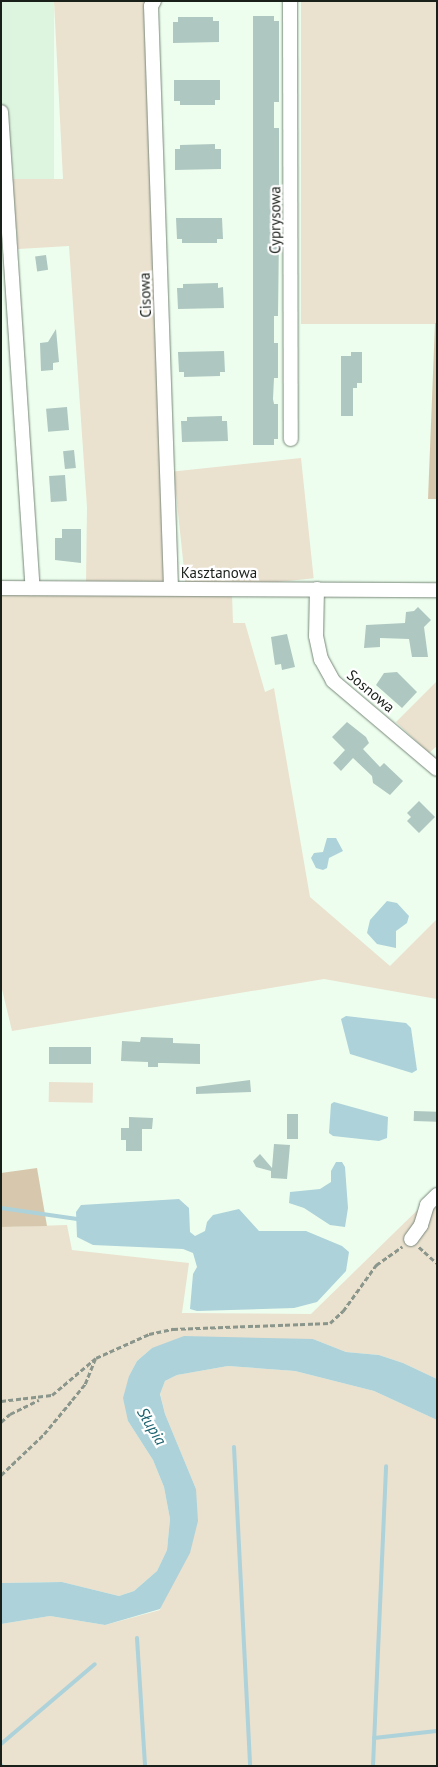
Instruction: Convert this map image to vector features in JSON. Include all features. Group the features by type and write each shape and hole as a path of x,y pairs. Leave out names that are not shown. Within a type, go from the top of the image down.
{"street":[{"name":"Cisowa","path":"154,1 152,16 171,588"},
{"name":"Cyprysowa","path":"290,1 291,439"},
{"path":"1,112 33,588"},
{"name":"Kasztanowa","path":"1,588 437,590"},
{"name":"Sosnowa","path":"317,589 316,636 321,659 333,681 437,769"},
{"path":"411,1239 421,1225 427,1205 437,1195"}],"path":[{"path":"1,1422 10,1414 61,1390 96,1358 132,1339 173,1329 330,1323 343,1311 376,1264 411,1239 437,1262"},
{"path":"1,1475 44,1434 85,1384 96,1358"},
{"path":"1,1401 42,1398"}],"shaded area":[{"path":"1,1 54,1 54,179 1,179"},
{"path":"54,1 148,1 165,582 86,584 87,507 69,246 18,249 12,179 63,179"},
{"path":"301,1 437,1 437,324 301,324"},
{"path":"435,323 437,323 437,499 428,499"},
{"path":"301,458 314,578 186,592 174,471"},
{"path":"1,593 232,594 233,623 245,623 265,692 274,688 310,897 390,966 437,919 437,999 324,979 12,1031 1,985"},
{"path":"437,681 437,746 429,753 396,722"},
{"path":"49,1082 93,1083 93,1103 49,1102"},
{"path":"37,1168 47,1226 1,1227 1,1173"},
{"path":"437,1191 437,1379 403,1363 379,1355 346,1352 313,1339 152,1348 137,1361 129,1376 128,1421 153,1460 164,1487 170,1519 167,1550 157,1571 134,1591 119,1596 62,1582 1,1583 1,1227 67,1225 72,1250 189,1263 182,1313 311,1314"},
{"path":"228,1366 295,1371 374,1391 437,1420 437,1766 1,1766 1,1624 50,1616 105,1625 160,1610 196,1489 165,1414 160,1393 165,1381 177,1375"}],"water":[{"path":"327,838 336,838 343,851 329,858 327,868 323,870 316,868 311,858 314,853 323,852"},
{"path":"387,901 397,903 409,916 407,923 396,931 396,948 377,944 367,933 370,920"},
{"path":"346,1016 406,1023 411,1028 417,1070 412,1073 350,1054 341,1019"},
{"path":"334,1102 388,1117 387,1138 379,1141 333,1136 329,1133 331,1104"},
{"path":"336,1162 342,1162 345,1167 348,1208 345,1227 330,1225 304,1208 289,1203 290,1192 320,1189 331,1182 331,1171"},
{"path":"179,1199 189,1208 190,1232 195,1236 205,1231 207,1222 213,1215 239,1209 259,1231 306,1231 342,1246 349,1252 346,1271 317,1302 294,1308 197,1311 190,1309 193,1274 197,1267 193,1253 183,1249 93,1245 77,1237 76,1212 81,1205"},
{"name":"Słupia","path":"184,1336 313,1339 346,1352 379,1355 403,1363 437,1379 437,1420 374,1391 295,1371 228,1366 177,1375 165,1381 160,1394 165,1414 196,1489 198,1521 190,1553 160,1609 105,1625 50,1616 1,1624 1,1583 62,1582 119,1596 134,1591 157,1571 167,1550 170,1519 164,1487 153,1460 128,1421 123,1398 129,1376 137,1361 152,1348"}],"building":[{"path":"253,16 274,16 274,21 279,21 279,102 274,102 274,128 279,128 279,209 274,209 274,236 279,236 278,316 274,316 274,343 278,343 278,378 274,378 273,399 274,404 278,404 278,439 274,439 274,445 253,445"},
{"path":"178,17 213,17 213,21 219,21 219,42 173,43 173,22 178,22"},
{"path":"174,80 220,80 220,100 215,100 215,105 180,105 180,101 174,101"},
{"path":"215,144 215,149 221,149 221,169 175,170 175,149 180,149 180,145"},
{"path":"176,218 222,218 223,239 217,239 217,243 182,243 182,239 177,239"},
{"path":"46,255 48,270 37,271 35,257"},
{"path":"218,283 218,288 223,287 224,308 178,309 177,288 183,288 183,284"},
{"path":"56,329 59,362 53,363 53,370 41,371 40,343 48,342"},
{"path":"224,351 225,372 220,372 220,376 184,377 184,372 179,372 178,352"},
{"path":"351,352 362,352 362,383 357,383 357,388 353,388 353,416 341,416 341,356 351,356"},
{"path":"67,407 69,430 48,432 46,409"},
{"path":"222,416 222,421 227,421 228,441 182,442 181,421 187,421 187,417"},
{"path":"74,450 76,468 65,469 63,451"},
{"path":"65,475 67,501 51,502 49,476"},
{"path":"62,529 81,529 81,563 55,560 55,538 62,538"},
{"path":"418,607 431,620 424,627 428,657 412,657 409,639 380,638 380,647 364,648 366,625 405,623 406,612 414,611"},
{"path":"287,634 295,667 282,670 281,664 275,665 271,637"},
{"path":"397,672 417,692 402,708 376,685 384,673"},
{"path":"347,722 366,737 369,743 363,749 380,767 384,763 403,781 390,795 373,783 372,776 353,758 341,771 333,763 345,750 332,737"},
{"path":"419,801 435,817 419,833 407,821 411,817 407,813"},
{"path":"141,1037 173,1038 173,1043 200,1044 200,1064 158,1063 158,1067 148,1067 148,1062 121,1061 122,1041 140,1042"},
{"path":"49,1047 91,1047 91,1064 49,1064"},
{"path":"250,1080 251,1092 196,1094 196,1087"},
{"path":"414,1111 437,1112 437,1122 414,1121"},
{"path":"287,1114 298,1114 298,1139 287,1139"},
{"path":"129,1117 153,1118 152,1129 142,1129 142,1151 126,1151 126,1140 121,1140 121,1128 129,1128"},
{"path":"274,1144 290,1145 287,1179 271,1178 271,1171 256,1167 253,1161 260,1154 272,1168"}],"waterway":[{"path":"1,1208 77,1219"},
{"path":"234,1447 250,1766"},
{"path":"373,1766 386,1466"},
{"path":"137,1638 145,1766"},
{"path":"1,1744 95,1664"},
{"path":"374,1738 437,1731"}]}
